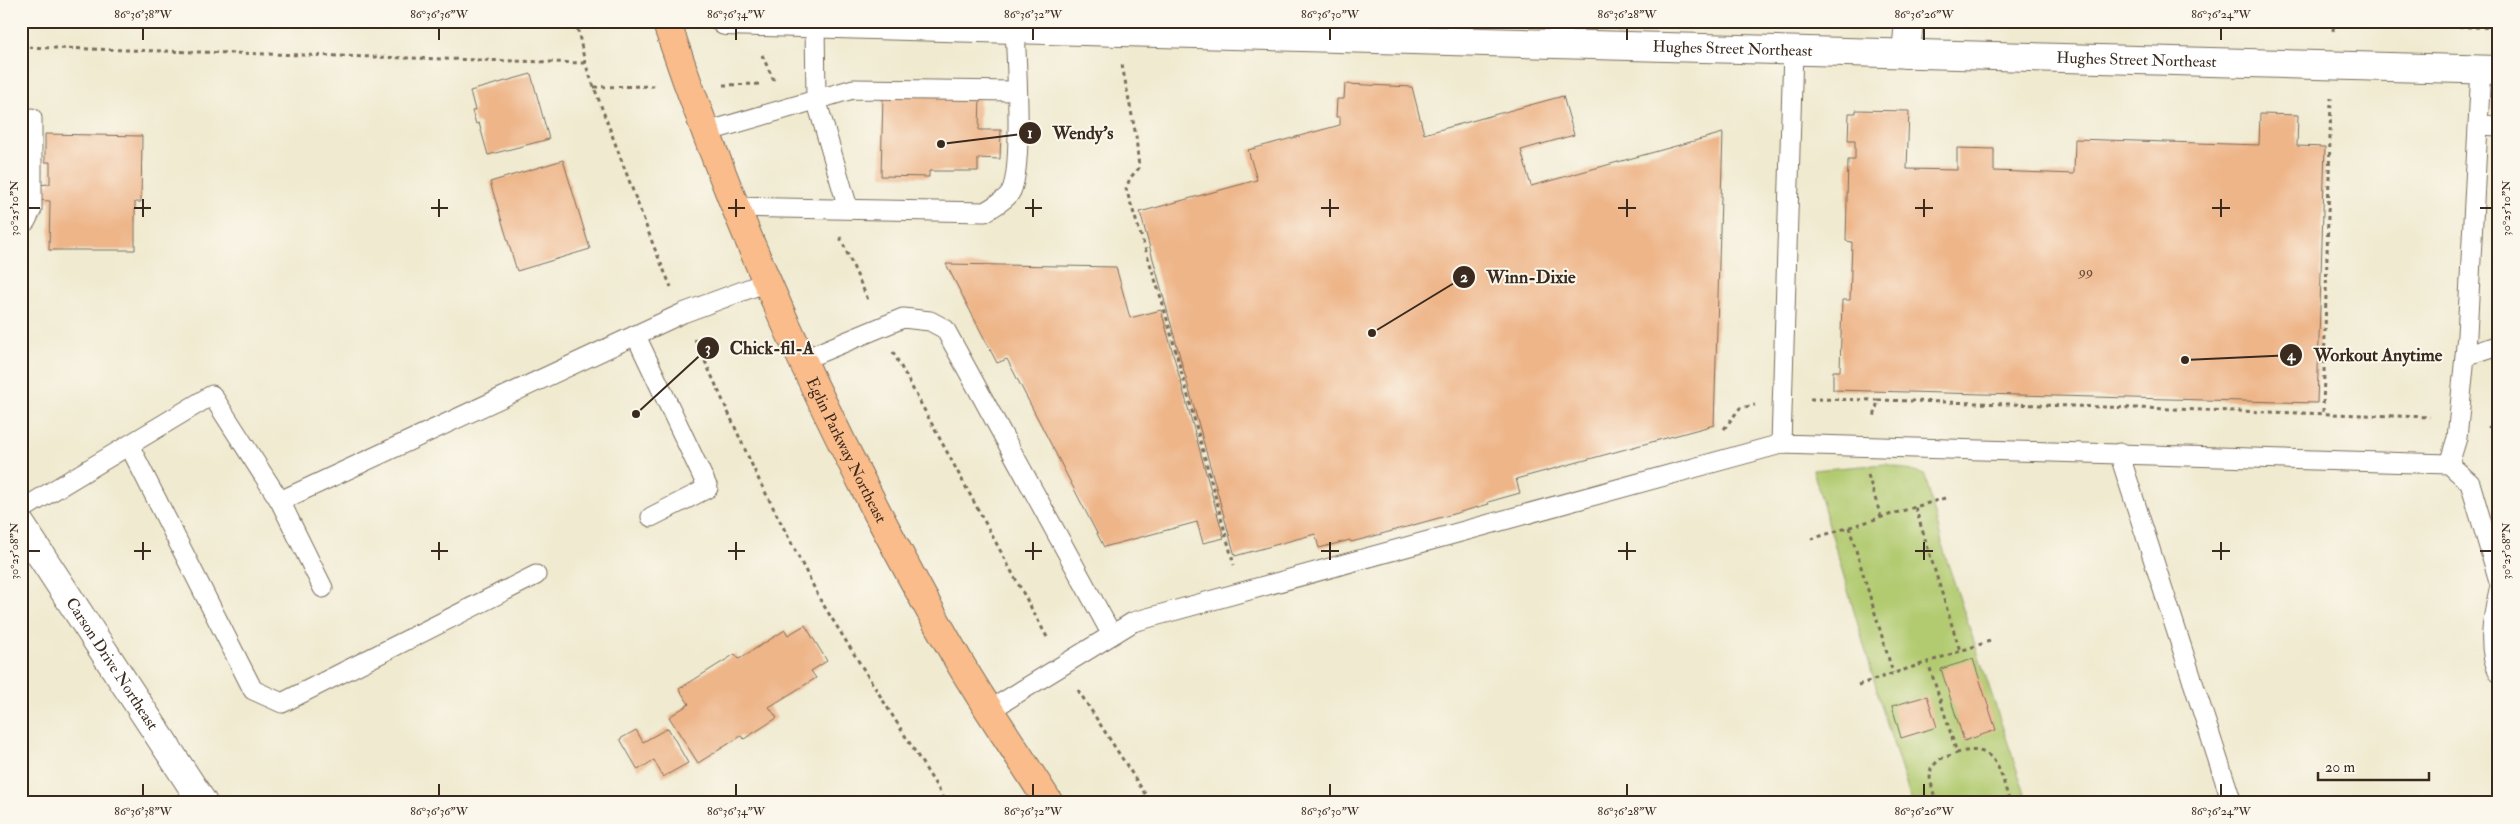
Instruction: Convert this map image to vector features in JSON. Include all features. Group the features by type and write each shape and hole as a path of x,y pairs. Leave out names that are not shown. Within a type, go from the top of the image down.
{"highway":[{"name":"Eglin Parkway Northeast","path":"666,21 734,207 802,360 846,453 910,574 990,710 1049,803"}],"street":[{"name":"Hughes Street Northeast","path":"725,21 2490,69"},
{"path":"1906,54 1909,21"},
{"name":"Carson Drive Northeast","path":"21,525 203,803"}],"lane":[{"path":"815,23 816,99 848,208"},
{"path":"734,207 985,212 1010,193 1015,169 1018,143 1014,28"},
{"path":"1781,444 1793,51"},
{"path":"2449,464 2459,418 2478,125 2490,69"},
{"path":"706,132 853,89 1016,91"},
{"path":"21,224 26,221 32,209 32,118"},
{"path":"2478,125 2499,126"},
{"path":"280,501 683,313 767,282"},
{"path":"802,360 903,318 930,321 944,329 1112,635"},
{"path":"636,336 708,488 651,517"},
{"path":"2464,356 2499,345"},
{"path":"21,510 212,395 280,501 324,588"},
{"path":"990,710 1133,622 1781,444 2449,464 2470,484 2499,581"},
{"path":"130,445 253,690 282,703 536,575"},
{"path":"2119,453 2232,803"},
{"path":"2499,590 2492,621 2493,662 2499,673"}],"path":[{"path":"576,21 585,63 654,247 757,476 816,592 947,803"},
{"path":"2323,21 2499,28"},
{"path":"747,22 787,108"},
{"path":"2323,412 2334,22"},
{"path":"1114,31 1136,136 1139,168 1130,178 1126,189 1162,301 1242,592"},
{"path":"21,48 585,63"},
{"path":"827,208 880,328 1063,665 1151,803"},
{"path":"1878,400 2323,412 2459,418 2493,427 2499,432"},
{"path":"1812,539 1944,498"},
{"path":"1915,507 1960,651"},
{"path":"1849,527 1893,673"},
{"path":"1858,684 1990,641"},
{"path":"1928,662 1957,753"},
{"path":"1936,803 1930,778 1931,768 1940,759 1957,753 1977,750 1991,754 1996,762 2010,803"}],"green space":[{"path":"1886,464 1925,475 1945,555 2028,803 1912,803 1885,718 1813,470"}],"building":[{"path":"531,74 549,139 488,155 479,123 476,124 472,111 475,110 470,91"},
{"path":"1345,84 1412,87 1424,134 1563,96 1574,135 1521,150 1531,186 1723,133 1714,425 1516,479 1520,493 1488,502 1489,504 1367,538 1351,542 1350,540 1319,548 1315,534 1235,556 1140,212 1257,180 1248,150 1340,125 1340,117 1336,117 1337,99 1344,99"},
{"path":"883,94 980,96 979,130 1001,130 1000,159 978,158 978,171 929,171 929,177 881,176"},
{"path":"1856,110 1909,111 1907,169 1957,170 1957,148 1994,149 1994,171 2074,174 2075,139 2259,145 2260,114 2298,115 2297,146 2325,147 2317,403 1833,390 1833,371 1840,371 1842,300 1850,300 1852,242 1846,241 1848,160 1855,160 1855,140 1848,140 1849,113 1856,113"},
{"path":"45,134 142,136 141,202 135,202 135,250 49,250 50,201 36,200 36,185 50,184 50,162 45,162"},
{"path":"563,160 590,249 517,271 490,182"},
{"path":"946,264 1116,267 1130,318 1161,310 1224,538 1203,543 1197,522 1104,547 1007,359 997,363"},
{"path":"805,625 827,661 811,671 816,678 769,707 777,718 744,739 741,736 698,763 669,717 689,704 679,689 735,654 739,659 785,630 788,635"},
{"path":"1973,659 1996,730 1964,741 1941,669"},
{"path":"1927,696 1937,727 1901,738 1892,706"},
{"path":"668,728 688,763 663,777 654,760 638,770 620,739 636,730 643,742"}],"place":[{"name":"Wendy's","path":"941,144"},
{"name":"Winn-Dixie","path":"1372,333"},
{"name":"Workout Anytime","path":"2185,360"},
{"name":"Chick-fil-A","path":"636,414"}]}
